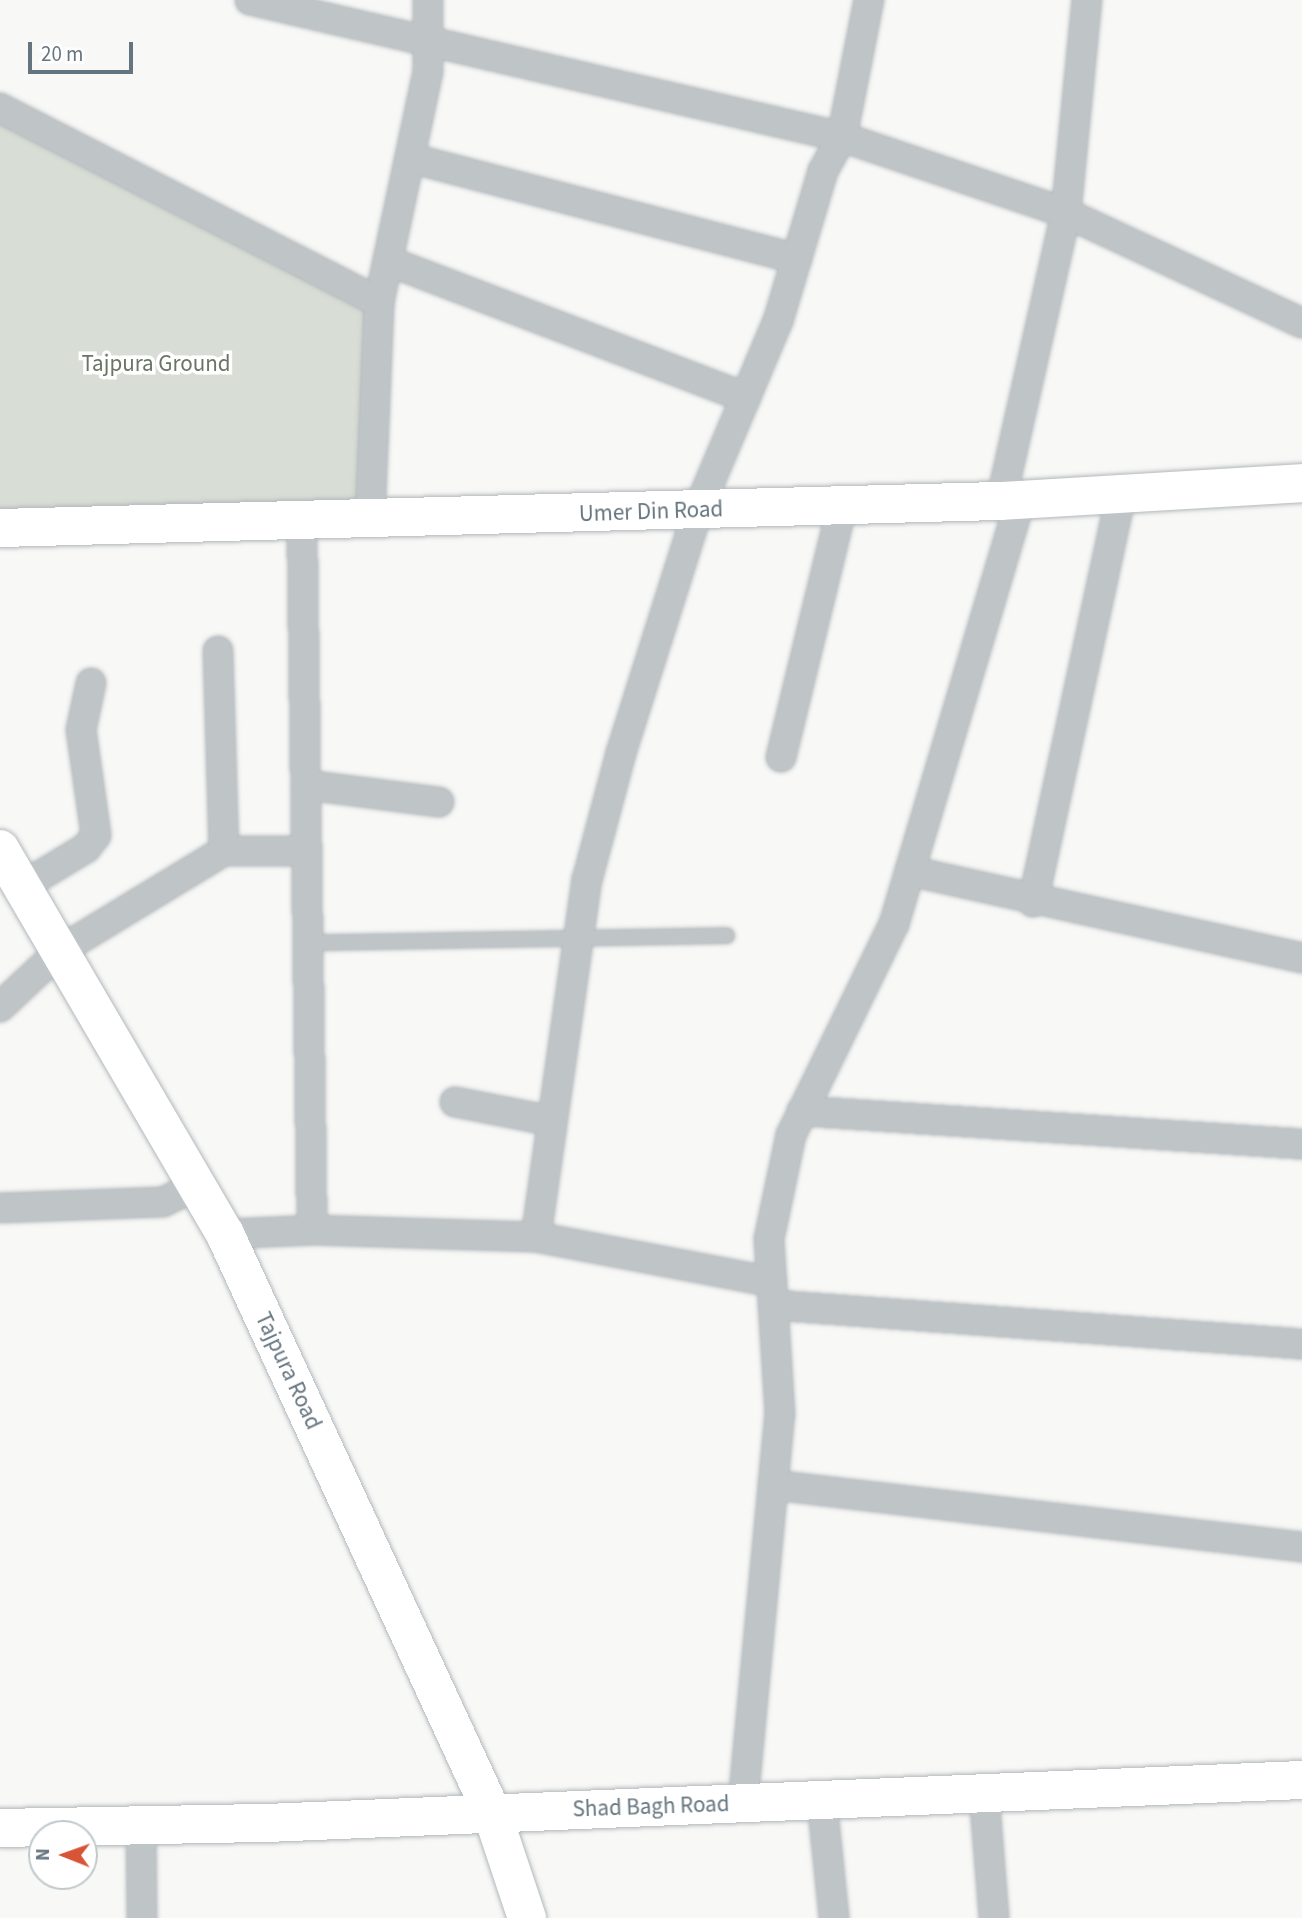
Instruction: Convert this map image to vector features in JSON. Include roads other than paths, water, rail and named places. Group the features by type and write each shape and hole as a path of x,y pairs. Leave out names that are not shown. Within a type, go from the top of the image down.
{"main road":[{"name":"Umer Din Road","path":"0,528 302,523 842,506 1010,500 1302,483"},
{"name":"Tajpura Road","path":"0,849 225,1234 492,1813 527,1918"},
{"name":"Shad Bagh Road","path":"0,1828 822,1801 1302,1780"}],"street":[{"path":"250,0 842,137 1066,213 1302,323"},
{"path":"370,521 379,302 428,72 428,0"},
{"path":"536,1237 587,880 621,753 698,510 746,398 797,259 823,171 842,137 869,0"},
{"path":"743,1803 780,1414 769,1239 791,1135 894,924 1010,500 1066,213 1087,0"},
{"path":"0,108 379,302"},
{"path":"410,158 797,259"},
{"path":"388,261 746,398"},
{"path":"1033,902 1121,494"},
{"path":"781,757 842,506"},
{"path":"302,523 312,1230"},
{"path":"218,650 224,851"},
{"path":"23,886 86,848 96,835 81,730 91,683"},
{"path":"306,785 439,802"},
{"path":"0,1007 61,950 224,851 307,851"},
{"path":"910,871 1033,902 1302,958"},
{"path":"455,1102 552,1121"},
{"path":"802,1111 1302,1144"},
{"path":"0,1208 163,1202 198,1185"},
{"path":"225,1234 312,1230 536,1237 772,1293 1302,1344"},
{"path":"773,1485 1302,1547"},
{"path":"984,1793 994,1918"},
{"path":"822,1801 834,1918"},
{"path":"141,1825 142,1918"}],"lane":[{"path":"308,943 727,936"}],"park label":[{"name":"Tajpura Ground","path":"156,364"}]}
